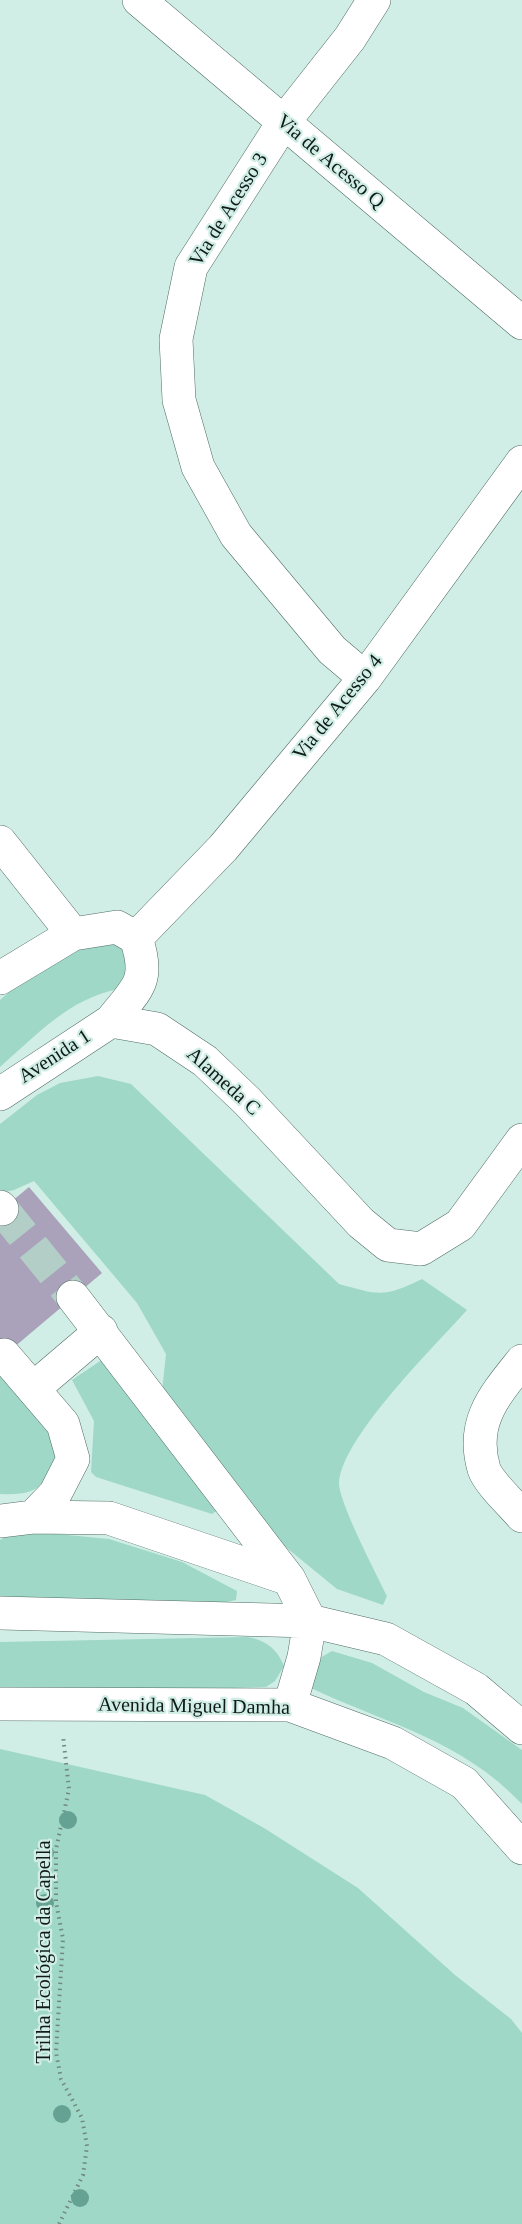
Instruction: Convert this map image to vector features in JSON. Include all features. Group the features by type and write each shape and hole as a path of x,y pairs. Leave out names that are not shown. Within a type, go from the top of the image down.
{"street":[{"name":"Via de Acesso Q","path":"139,0 522,323"},
{"name":"Via de Acesso 3","path":"365,678 332,650 236,535 198,467 180,400 176,339 190,267 283,123 350,38 374,0"},
{"name":"Via de Acesso 4","path":"136,938 223,848 365,678 522,462"},
{"path":"0,842 73,934"},
{"path":"0,978 73,934 117,927 136,938 142,957 142,982 111,1021"},
{"name":"Avenida 1","path":"0,1094 111,1021"},
{"name":"Alameda C","path":"111,1021 157,1029 205,1061 247,1101 361,1223 388,1245 421,1250 460,1225 522,1140"},
{"path":"73,1298 101,1331 290,1579 310,1621 304,1657 290,1705"},
{"path":"33,1388 101,1331"},
{"path":"4,1355 63,1424 73,1459 55,1494 33,1516"},
{"path":"522,1361 491,1400 480,1425 484,1470 522,1516"},
{"path":"0,1521 33,1516 109,1518 290,1579"},
{"path":"0,1613 310,1621 387,1639 476,1689 522,1728"},
{"name":"Avenida Miguel Damha","path":"0,1704 290,1705 393,1743 464,1783 522,1848"}],"path":[{"name":"Trilha Ecológica da Capella","path":"59,1706 69,1789 56,1849 56,1902 63,1939 56,2052 61,2079 82,2118 87,2146 83,2175 59,2224"}],"green space":[{"path":"87,936 137,952 119,989 101,994 69,1009 40,1031 0,1067 0,1000 44,961"},
{"path":"98,1076 131,1084 339,1284 363,1291 381,1293 422,1279 467,1310 392,1392 356,1441 344,1463 339,1482 340,1491 351,1521 387,1596 383,1605 337,1589 282,1544 162,1392 166,1354 137,1303 34,1181 14,1190 0,1193 0,1124 37,1095 60,1083"},
{"path":"106,1357 221,1508 212,1514 96,1477 91,1472 94,1421 72,1380"},
{"path":"0,1363 61,1447 40,1485 26,1493 0,1494"},
{"path":"36,1532 109,1539 182,1562 237,1591 236,1600 223,1603 0,1600 0,1540 6,1536"},
{"path":"247,1637 270,1646 278,1654 284,1666 275,1681 266,1687 0,1695 0,1642"},
{"path":"332,1651 372,1663 424,1692 463,1708 522,1750 522,1804 498,1782 449,1748 311,1688 318,1659"},
{"path":"0,1749 205,1795 264,1828 358,1888 455,1975 511,2019 522,2033 522,2224 0,2224"}],"building":[{"path":"29,1187 102,1273 0,1359 0,1211"}],"tunnel":[{"path":"2,1209 73,1297"}]}
